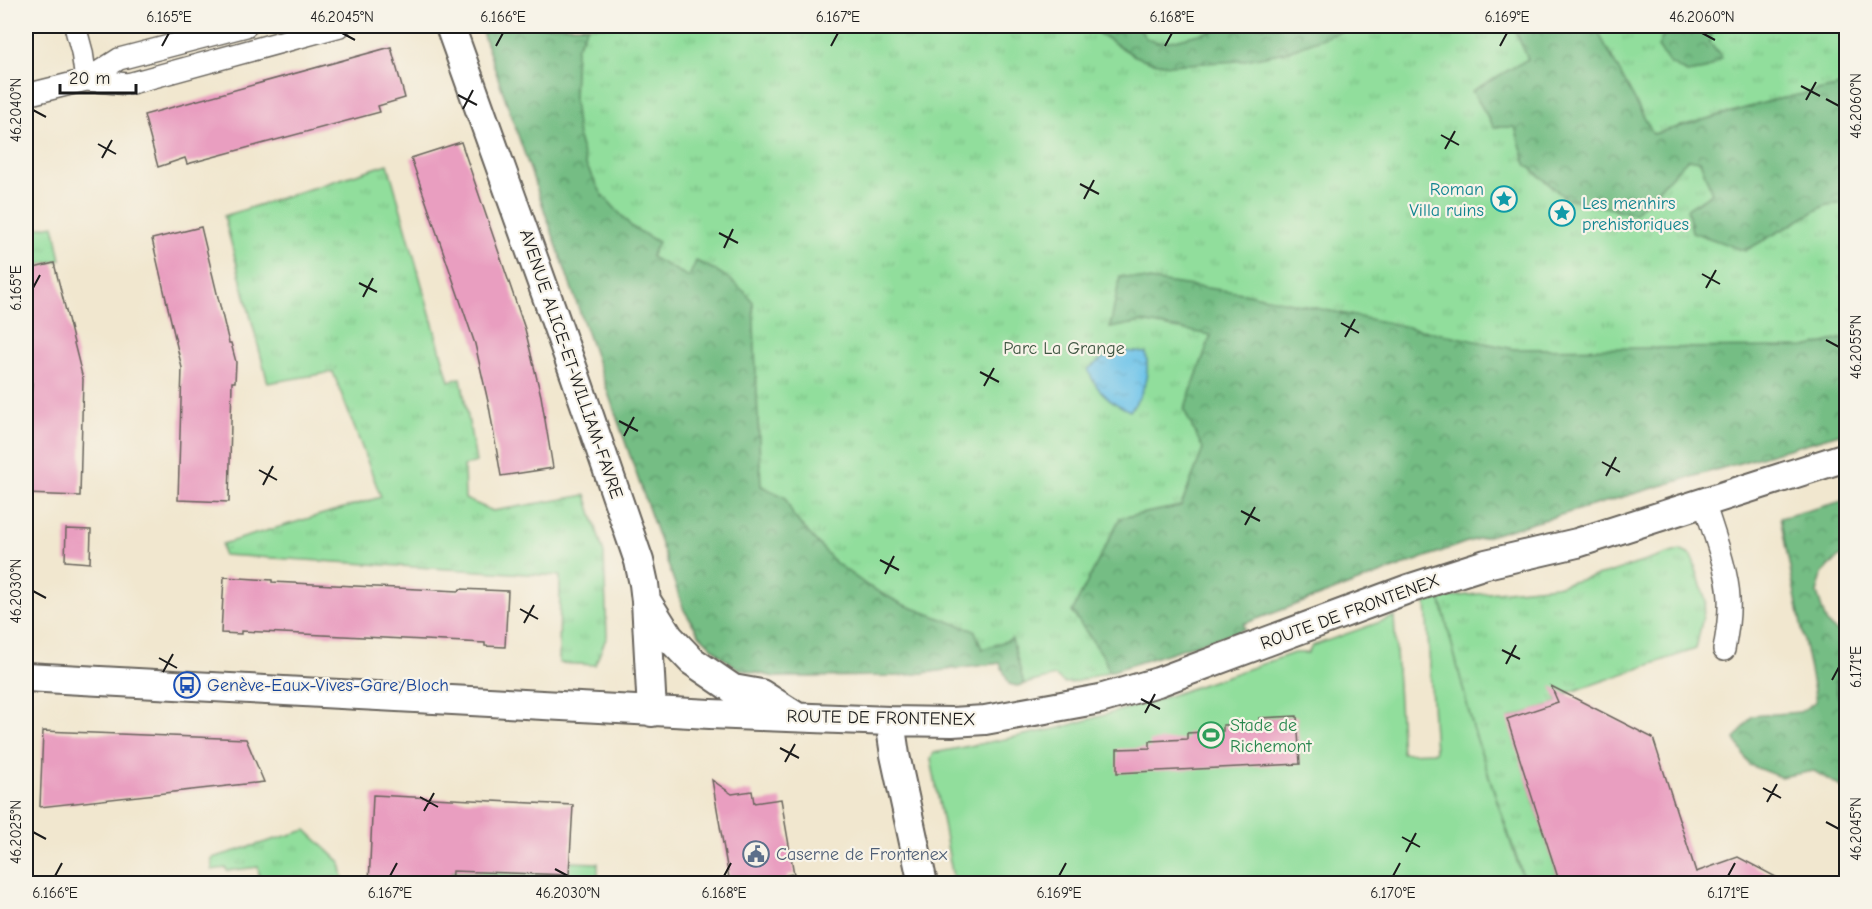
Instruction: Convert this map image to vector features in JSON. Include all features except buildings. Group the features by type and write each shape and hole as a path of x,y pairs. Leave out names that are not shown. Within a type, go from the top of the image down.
{"main road":[{"name":"AVENUE ALICE-ET-WILLIAM-FAVRE","path":"450,26 639,561 646,601 652,712"},
{"name":"ROUTE DE FRONTENEX","path":"26,677 652,712 890,721 985,720 1100,699 1158,682 1408,589 1486,564 1577,543 1846,457"},
{"path":"646,601 669,637 692,661 734,689 761,694 797,717"},
{"path":"890,721 923,884"}],"street":[{"path":"75,26 86,80"},
{"path":"26,95 86,80 119,59 246,26"},
{"path":"86,80 128,84 340,26"},
{"path":"1704,502 1729,595 1730,611 1724,650"}],"green space":[{"name":"Parc La Grange","path":"480,26 1846,26 1846,432 1464,543 1243,624 1245,629 1072,683 1064,683 1055,676 1017,686 1010,684 1000,663 899,676 775,677 739,669 721,656 699,634 684,610"},
{"path":"480,26 588,26 576,49 574,98 578,137 586,165 602,194 632,227 658,242 651,257 689,277 696,261 728,278 753,302 761,486 785,497 794,517 836,563 868,586 902,604 975,631 982,649 1012,639 1024,684 1017,686 1009,684 1000,663 899,676 775,677 739,669 721,656 699,634 684,610"},
{"path":"1087,26 1140,26 1146,38 1156,42 1171,41 1231,26 1356,26 1285,52 1240,61 1169,65 1133,55"},
{"path":"1513,26 1595,26 1653,134 1774,100 1846,85 1846,203 1826,205 1745,251 1692,232 1687,209 1712,193 1700,161 1688,159 1634,214 1565,198 1526,164 1515,127 1494,127 1472,91 1528,59"},
{"path":"1665,26 1713,26 1710,43 1722,58 1705,70 1687,73 1669,63 1658,47"},
{"path":"388,164 449,381 461,378 476,462 464,466 465,499 493,511 586,495 604,554 607,636 595,665 559,663 560,576 223,555 222,544 381,497 333,372 268,383 224,216"},
{"path":"54,225 61,260 26,267 26,230"},
{"path":"1120,276 1243,293 1514,349 1805,347 1846,338 1846,432 1464,543 1243,624 1245,629 1109,672 1104,657 1072,612 1120,518 1181,506 1203,449 1184,410 1211,335 1142,322 1110,328"},
{"path":"1846,500 1846,555 1839,557 1822,574 1817,593 1827,624 1846,638 1839,657 1836,690 1846,718 1846,790 1814,771 1780,777 1749,765 1735,739 1752,716 1800,712 1816,701 1780,518"},
{"path":"1680,550 1692,556 1706,602 1696,649 1556,697 1558,702 1508,719 1560,883 1525,883 1473,728 1440,598 1556,586 1608,573"},
{"name":"Stade de Richemont","path":"1440,598 1473,728 1524,883 954,883 931,759 934,753 1060,728 1166,697 1294,653 1308,653 1312,646 1394,617 1402,753 1435,752 1426,603"},
{"path":"1846,643 1846,718 1836,690 1839,657"},
{"path":"306,830 340,862 344,883 260,883 258,867 227,871 226,868 212,870 212,858"},
{"path":"570,862 598,863 598,883 451,884 452,871"}],"water":[{"path":"1123,351 1146,353 1147,361 1145,384 1130,411 1116,404 1099,389 1088,369 1103,358"}],"place":[{"name":"Roman Villa ruins","path":"1504,199"},
{"name":"Les menhirs prehistoriques","path":"1562,213"},
{"name":"Genève-Eaux-Vives-Gare/Bloch","path":"187,685"},
{"name":"Stade de Richemont","path":"1211,735"},
{"name":"Caserne de Frontenex","path":"756,854"}]}
